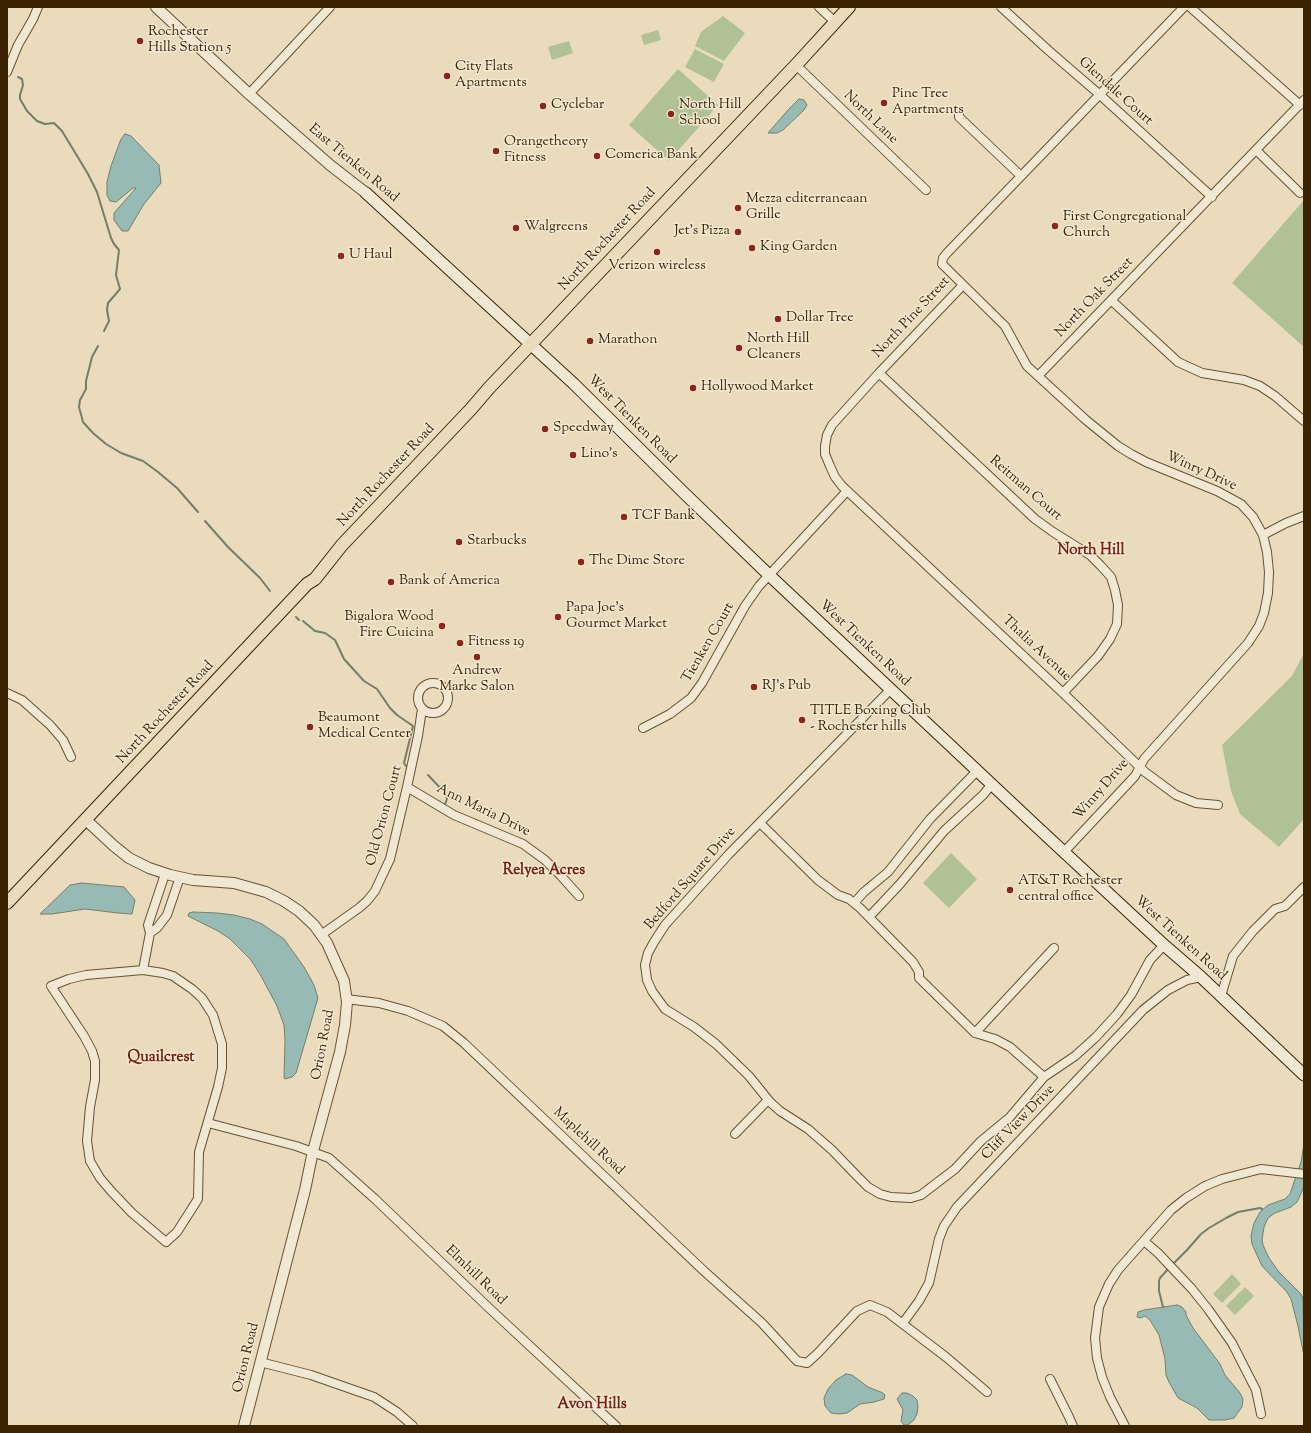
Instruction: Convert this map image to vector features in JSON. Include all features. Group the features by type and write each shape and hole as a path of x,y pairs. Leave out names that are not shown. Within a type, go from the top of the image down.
{"main road":[{"name":"North Rochester Road","path":"7,903 307,584 315,579 342,545 849,7"},
{"name":"East Tienken Road","path":"366,193 531,344"},
{"name":"West Tienken Road","path":"531,344 574,384 769,575 1064,852 1164,945 1201,977 1304,1075"}],"street":[{"path":"7,72 16,48 33,19 38,7"},
{"name":"East Tienken Road","path":"156,7 249,94 330,165 366,193"},
{"path":"249,94 330,7"},
{"path":"819,7 835,22"},
{"name":"Glendale Court","path":"1001,7 1212,196"},
{"name":"North Pine Street","path":"847,491 835,477 825,454 827,435 832,425 840,415 963,285 942,264 943,258 1184,7"},
{"path":"1190,7 1302,103"},
{"name":"North Lane","path":"793,68 926,190"},
{"name":"North Oak Street","path":"1038,376 1302,103"},
{"path":"959,112 959,117 1021,176"},
{"path":"1256,150 1300,193"},
{"name":"Winry Drive","path":"963,285 1005,326 1028,366 1086,420 1118,446 1146,462 1217,491 1241,504 1253,517 1262,535 1267,552 1268,593 1264,613 1259,626 1248,643 1144,759 1135,776 1064,852"},
{"path":"1111,300 1178,362 1202,373 1244,380 1260,386 1275,396 1304,421"},
{"name":"Reitman Court","path":"880,372 1035,519 1090,555 1111,577 1116,590 1118,605 1117,624 1110,640 1098,656 1063,693"},
{"path":"769,575 847,491"},
{"name":"Thalia Avenue","path":"847,491 1140,767 1176,795 1196,803 1218,805"},
{"path":"1262,535 1304,516"},
{"name":"Tienken Court","path":"643,728 670,714 691,698 702,682 745,606 769,575"},
{"path":"420,725 432,714 442,711 448,702 448,692 438,683 428,683 421,689 418,699 422,709 432,714"},
{"name":"Bedford Square Drive","path":"891,689 729,854 665,925 648,953 645,965 647,980 652,991 665,1009 694,1027 716,1044 749,1076 768,1100 780,1111 808,1129 832,1150 868,1187 880,1194 891,1197 911,1198 921,1195 955,1169 981,1141 1010,1117 1044,1077 1075,1056 1117,1014 1131,995 1150,960 1164,945"},
{"path":"7,693 22,700 50,725 63,740 71,757"},
{"name":"Old Orion Court","path":"321,935 367,901 375,891 390,859 407,786 422,709"},
{"path":"854,903 864,892 888,872 930,819 977,771"},
{"path":"868,917 900,884 944,831 983,795 992,784"},
{"name":"Ann Maria Drive","path":"407,786 454,815 523,844 550,866 579,896"},
{"name":"Orion Road","path":"86,820 129,858 150,868 165,874 193,880 234,883 266,892 299,911 314,925 321,935 333,956 344,981 346,1025 340,1052 313,1151 305,1190 244,1426"},
{"path":"760,823 818,880 838,895 849,899 854,903 913,962 919,972 919,978 975,1033 995,1039 1010,1046 1044,1077"},
{"path":"143,970 150,933 148,925 165,874"},
{"path":"150,933 157,928 166,914 180,877"},
{"path":"1220,996 1234,956 1253,930 1275,909 1285,906 1304,887"},
{"path":"975,1033 1054,948"},
{"path":"143,970 163,973 181,981 202,998 213,1015 222,1044 223,1058 218,1087 208,1123 199,1152 198,1199 177,1232 166,1242 132,1213 111,1191 100,1178 90,1161 87,1151 87,1134 95,1080 95,1061 92,1051 84,1036 51,986 69,979 86,975 143,970"},
{"name":"Cliff View Drive","path":"902,1323 919,1301 929,1283 939,1239 944,1226 957,1207 1143,1010 1168,990 1187,980 1201,977"},
{"name":"Maplehill Road","path":"346,999 379,1003 408,1011 443,1026 464,1043 704,1271 762,1323 796,1361 807,1363 857,1311 870,1305 887,1312 902,1323"},
{"path":"734,1134 768,1100"},
{"name":"Elmhill Road","path":"208,1123 313,1151 329,1158 375,1199 616,1426"},
{"path":"1121,1425 1102,1377 1097,1358 1095,1338 1099,1307 1118,1270 1171,1210 1205,1186 1222,1179 1261,1169 1304,1174"},
{"path":"1144,1241 1158,1253 1192,1289 1232,1343 1256,1390 1261,1414"},
{"path":"902,1323 946,1357 986,1392"},
{"path":"260,1362 311,1375 374,1397 397,1412 413,1426"},
{"path":"1050,1379 1073,1426"}],"green space":[{"path":"723,16 745,33 724,61 695,46 701,32"},
{"path":"658,30 661,40 644,45 641,35"},
{"path":"569,41 573,53 552,60 548,47"},
{"path":"695,49 724,64 714,82 685,67"},
{"path":"678,69 718,105 669,161 629,125"},
{"path":"1304,200 1304,347 1232,283"},
{"path":"1304,653 1304,819 1279,847 1240,814 1231,791 1222,745 1292,676"},
{"path":"951,853 977,879 949,908 923,883"},
{"path":"1232,1274 1241,1284 1222,1303 1213,1294"},
{"path":"1245,1287 1254,1296 1235,1315 1226,1306"}],"water":[{"path":"799,99 804,100 807,105 804,110 783,130 777,133 768,133 788,110"},
{"path":"125,134 131,136 159,165 161,183 144,204 128,231 122,231 114,220 114,213 136,188 133,188 116,202 110,201 107,195 107,182 121,139"},
{"path":"82,883 124,887 135,900 132,914 85,909 52,914 40,914 70,885"},
{"path":"189,913 234,915 262,924 284,939 304,967 314,985 318,998 296,1073 292,1077 284,1078 284,1025 277,1006 261,976 251,960 230,939 218,931 188,916"},
{"path":"1304,1144 1303,1189 1297,1202 1291,1207 1275,1213 1268,1218 1264,1227 1262,1240 1269,1258 1279,1272 1301,1294 1303,1299 1304,1356 1291,1299 1287,1292 1262,1266 1252,1244 1251,1236 1254,1223 1260,1212 1268,1205 1285,1199 1290,1194 1301,1162"},
{"path":"1177,1305 1182,1307 1186,1312 1186,1315 1193,1328 1220,1364 1225,1375 1240,1393 1243,1399 1242,1407 1234,1418 1225,1420 1209,1420 1197,1408 1178,1398 1169,1382 1166,1375 1165,1359 1159,1335 1150,1320 1145,1316 1140,1318 1137,1317 1138,1312 1144,1310"},
{"path":"846,1374 852,1375 868,1387 883,1393 885,1395 884,1399 860,1404 847,1413 831,1413 825,1406 824,1398 828,1389 836,1380"},
{"path":"902,1393 907,1393 917,1400 917,1414 914,1420 908,1425 904,1425 901,1421 903,1410 897,1399"}],"waterway":[{"path":"18,77 22,79 23,85 20,99 27,111 37,121 45,124 54,123 62,131 88,174 97,192 111,238 119,250 116,275 120,289 108,303 107,310 109,321 104,331"},
{"path":"98,346 92,357 86,381 86,389 80,400 79,407 83,422 106,444 121,453 143,461 158,472 177,488 198,512"},
{"path":"205,521 228,547 260,578 270,591"},
{"path":"296,617 299,620"},
{"path":"303,621 315,631 325,633 335,640 344,659 364,681 377,689 390,708 397,715 413,726 404,763 406,766"},
{"path":"428,775 446,794 447,799 445,804"},
{"path":"1172,1265 1201,1234 1209,1228 1238,1212 1260,1208 1262,1209"},
{"path":"1163,1307 1159,1291 1159,1281 1169,1268"}],"place":[{"name":"Rochester Hills Station 5","path":"140,41"},
{"name":"City Flats Apartments","path":"447,76"},
{"name":"Pine Tree Apartments","path":"884,103"},
{"name":"Cyclebar","path":"543,106"},
{"name":"North Hill School","path":"671,114"},
{"name":"Orangetheory Fitness","path":"496,151"},
{"name":"Comerica Bank","path":"597,156"},
{"name":"Mezza editerraneaan Grille","path":"738,208"},
{"name":"First Congregational Church","path":"1055,226"},
{"name":"Walgreens","path":"516,228"},
{"name":"Jet's Pizza","path":"738,232"},
{"name":"King Garden","path":"752,248"},
{"name":"Verizon wireless","path":"657,252"},
{"name":"U Haul","path":"341,256"},
{"name":"Dollar Tree","path":"778,319"},
{"name":"Marathon","path":"590,341"},
{"name":"North Hill Cleaners","path":"739,348"},
{"name":"Hollywood Market","path":"693,388"},
{"name":"Speedway","path":"545,429"},
{"name":"Lino's","path":"573,455"},
{"name":"TCF Bank","path":"624,517"},
{"name":"Starbucks","path":"459,542"},
{"name":"The Dime Store","path":"581,562"},
{"name":"Bank of America","path":"391,582"},
{"name":"Papa Joe's Gourmet Market","path":"558,617"},
{"name":"Bigalora Wood Fire Cuicina","path":"442,626"},
{"name":"Fitness 19","path":"460,643"},
{"name":"Andrew Marke Salon","path":"477,657"},
{"name":"RJ's Pub","path":"754,687"},
{"name":"TITLE Boxing Club - Rochester hills","path":"802,720"},
{"name":"Beaumont Medical Center","path":"310,727"},
{"name":"AT&T Rochester central office","path":"1010,890"}],"district":[{"name":"North Hill","path":"1091,551"},
{"name":"Relyea Acres","path":"544,871"},
{"name":"Quailcrest","path":"161,1058"},
{"name":"Avon Hills","path":"592,1405"}]}
